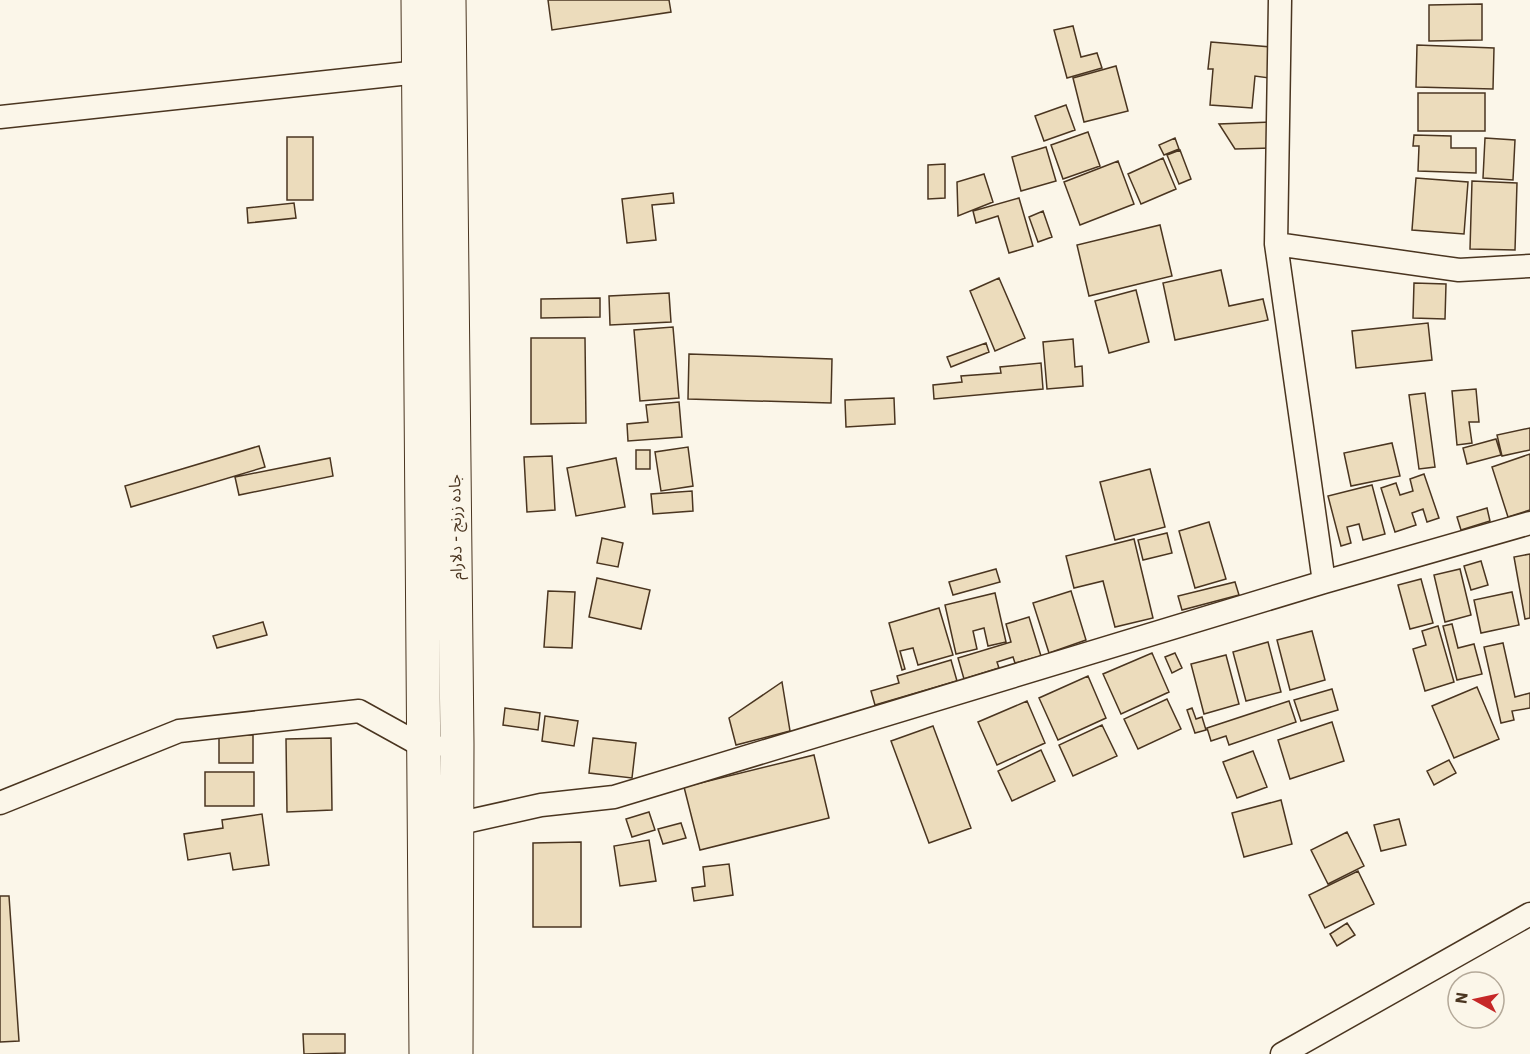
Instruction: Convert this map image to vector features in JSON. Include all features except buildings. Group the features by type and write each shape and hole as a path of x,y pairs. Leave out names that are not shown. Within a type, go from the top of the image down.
{"highway":[{"name":"جاده زرنج - دلارام","path":"418,0 426,1054"},
{"name":"جاده زرنج - دلارام","path":"449,0 458,744 456,1054"}],"street":[{"path":"1280,0 1276,244 1324,582"},
{"path":"0,117 419,72"},
{"path":"1276,244 1458,270 1530,266"},
{"path":"456,824 541,805 614,797 1324,582 1530,523"},
{"path":"0,803 179,731 359,711 424,747 458,744"},
{"path":"1282,1054 1530,914"}]}
